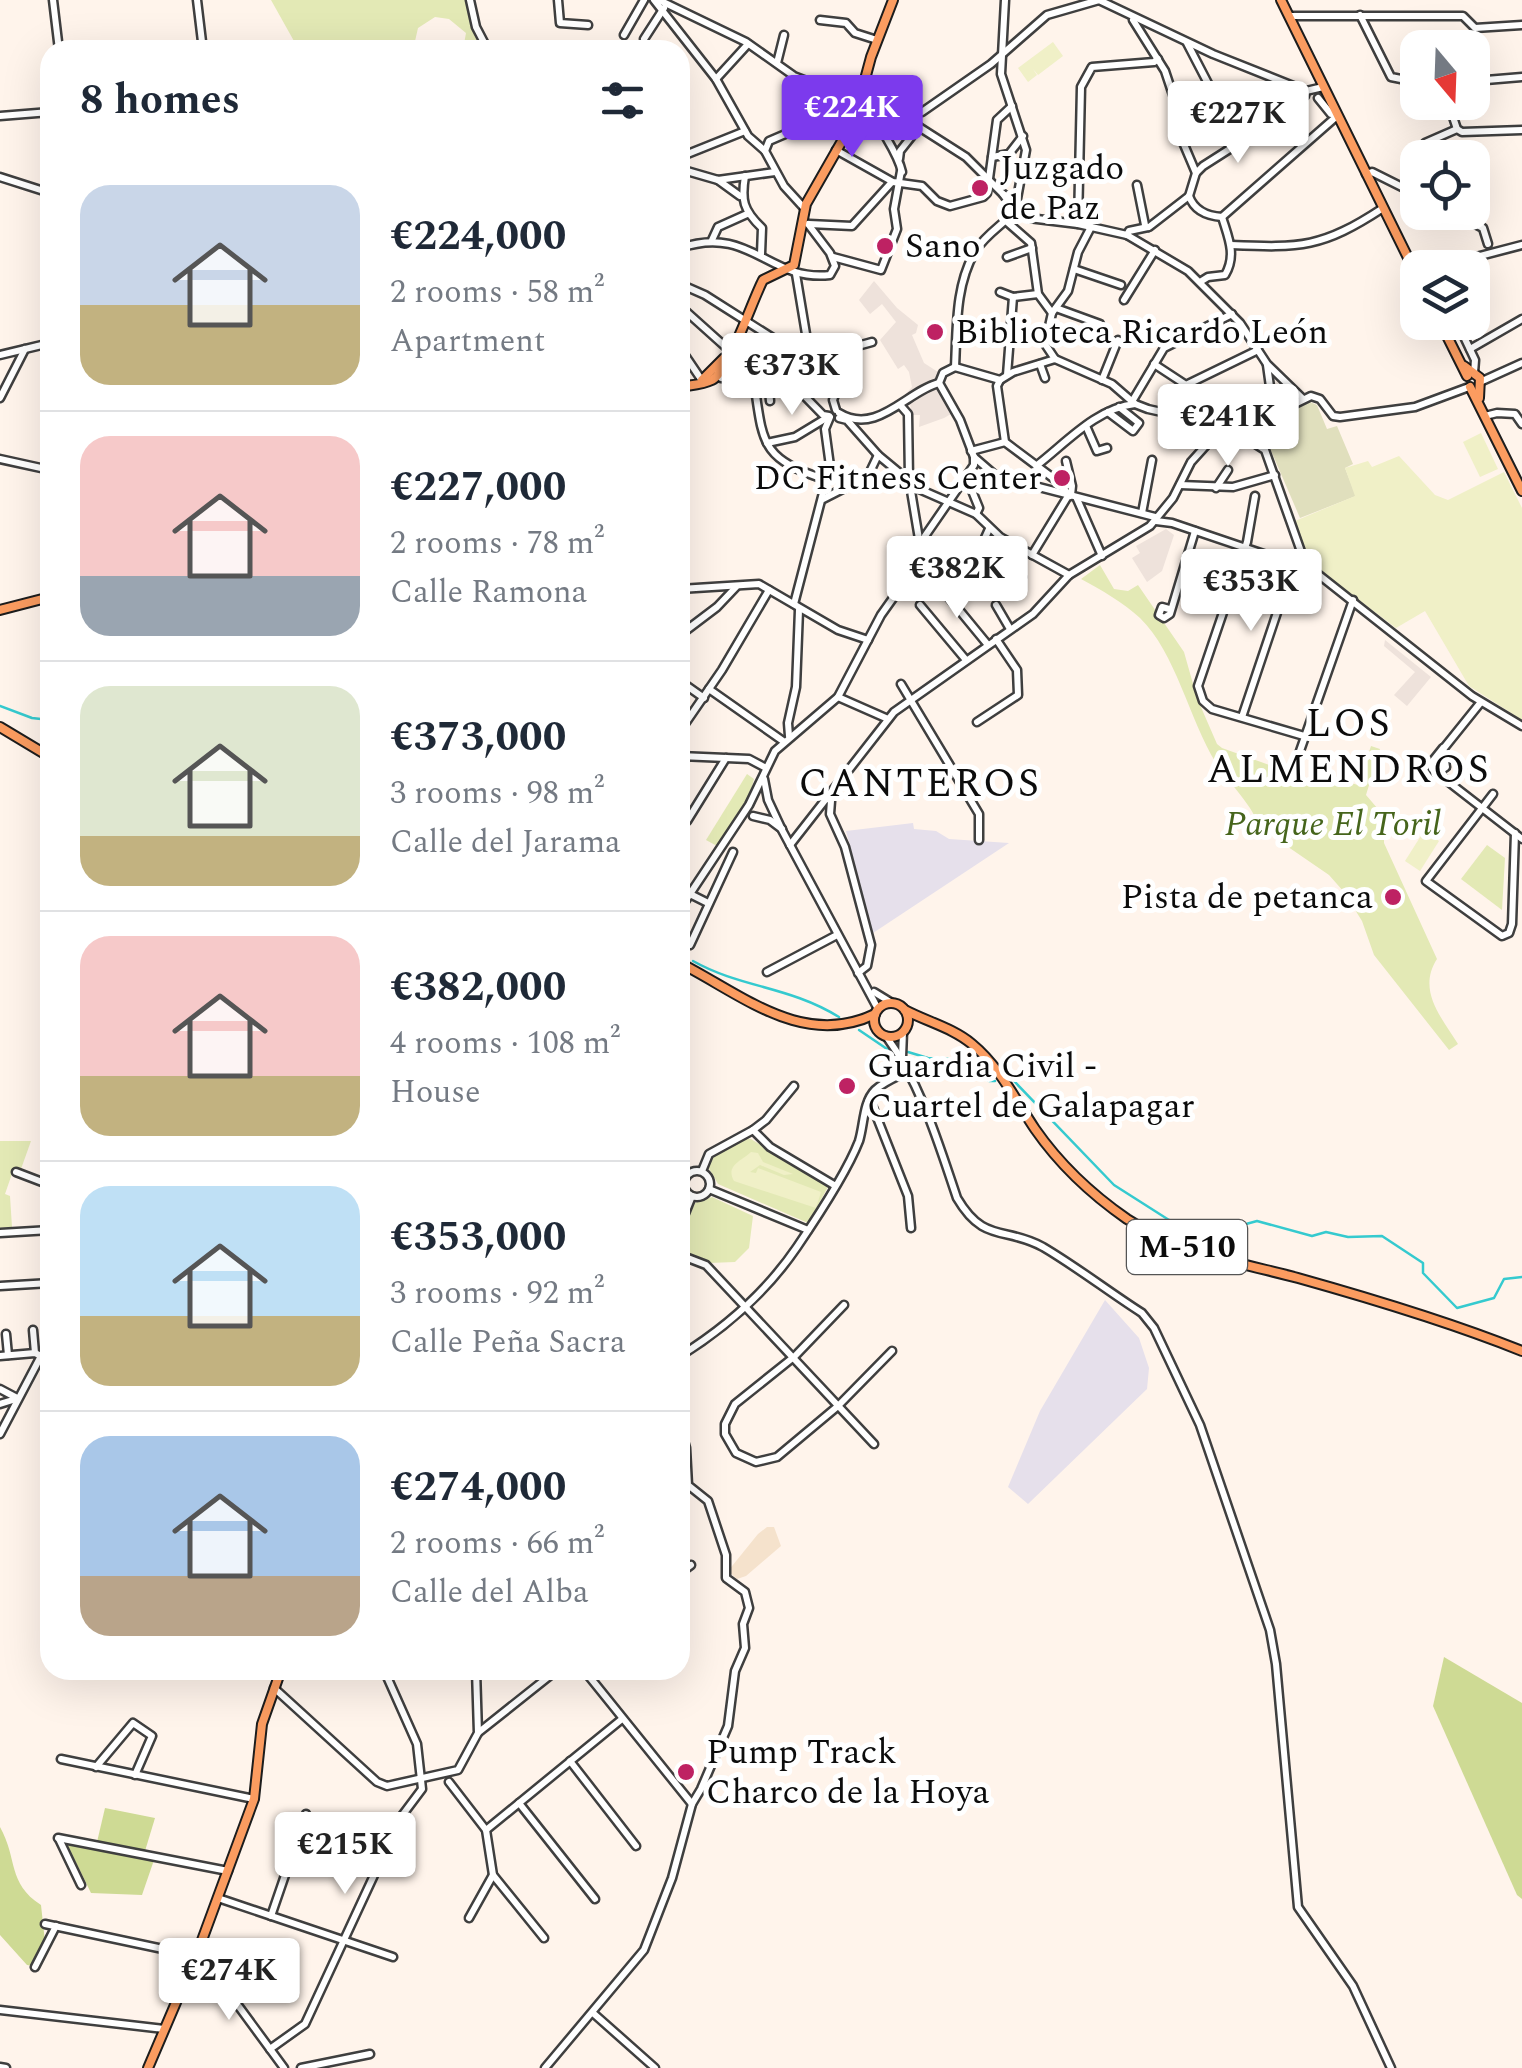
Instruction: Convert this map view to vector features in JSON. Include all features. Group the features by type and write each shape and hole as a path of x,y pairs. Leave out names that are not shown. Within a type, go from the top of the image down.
{"main road":[{"path":"1281,0 1322,93 1404,250"},
{"path":"690,384 718,375 765,278 793,271 805,209 854,120 856,101 893,1"},
{"path":"703,381 736,338"},
{"path":"1449,340 1473,380 1481,407 1522,491"},
{"path":"0,610 40,599"},
{"path":"0,727 40,751"},
{"path":"690,967 791,1022 855,1022 892,1003"},
{"name":"M-510","path":"892,1003 958,1033 988,1058 1065,1168 1131,1221 1198,1251 1343,1291 1522,1351"},
{"path":"904,1030 905,1010"},
{"path":"876,1012 882,1033"},
{"path":"855,1022 882,1033 929,1022"},
{"path":"148,2068 197,1954 254,1799 262,1724 277,1680"}],"street":[{"path":"54,0 59,40"},
{"path":"198,0 203,40"},
{"path":"470,0 483,40"},
{"path":"558,0 560,23 588,25"},
{"path":"624,35 644,0"},
{"path":"656,0 688,40"},
{"path":"1001,74 1003,0"},
{"path":"665,8 748,44 794,76 871,106 922,112 991,64 1047,15 1100,0 1132,18 1305,94 1322,93"},
{"path":"644,38 665,8"},
{"path":"1360,15 1391,77 1400,78"},
{"path":"1288,16 1463,16 1475,28 1522,24"},
{"path":"1132,18 1158,59 1174,98 1174,121 1196,173"},
{"path":"820,20 846,23 856,33 877,40"},
{"path":"776,64 784,35"},
{"path":"1187,42 1239,143"},
{"path":"690,43 745,131 765,151 775,172 805,209"},
{"path":"716,79 748,44"},
{"path":"1078,224 1080,86 1092,67 1158,59"},
{"path":"955,367 960,294 971,260 980,244 1006,221 1016,206 1026,159 1024,135 999,67 991,64"},
{"path":"1490,80 1522,77"},
{"path":"1127,235 1147,226 1189,196 1196,173 1239,143 1265,118 1305,94"},
{"path":"765,151 769,141 856,101"},
{"path":"871,106 899,158"},
{"path":"984,197 990,183 996,120 1012,106"},
{"path":"903,110 918,127 974,165 1029,218 1127,235 1200,282 1232,314 1267,364 1303,399"},
{"path":"0,116 40,113"},
{"path":"1189,196 1196,208 1222,217 1337,116"},
{"path":"1453,120 1456,129 1462,132 1522,130"},
{"path":"833,257 881,270 897,229 894,209 900,151 918,127"},
{"path":"1432,140 1456,129"},
{"path":"690,154 745,131"},
{"path":"992,157 1010,154 1024,135"},
{"path":"836,150 872,177 922,186 937,201 953,206 1001,192"},
{"path":"690,172 718,180 740,196 747,214 762,228 761,254"},
{"path":"718,180 775,172"},
{"path":"1366,174 1372,172 1400,186"},
{"path":"740,196 746,176"},
{"path":"0,177 40,190"},
{"path":"805,224 852,226 868,204 899,182"},
{"path":"1124,300 1151,248 1137,185"},
{"path":"1231,245 1275,249 1310,245 1353,228 1383,208"},
{"path":"712,240 718,227 747,214"},
{"path":"1200,282 1225,275 1230,266 1231,245 1222,217"},
{"path":"1006,221 1032,248 1038,294 1054,310 1100,324"},
{"path":"690,246 712,240 733,243 793,271 830,274 835,266 833,257 805,224"},
{"path":"1091,227 1084,235 1068,291 1054,310 1044,344 1055,360 1102,380 1134,402 1230,427 1262,446 1304,560 1298,564 1242,718"},
{"path":"1483,230 1488,244"},
{"path":"1490,253 1522,244"},
{"path":"1007,257 1032,248"},
{"path":"765,278 769,261"},
{"path":"1074,269 1121,285"},
{"path":"793,271 807,340"},
{"path":"690,288 776,340 836,344 843,350"},
{"path":"1000,292 1013,297 1038,294"},
{"path":"1013,297 1003,378 997,386 1005,442 1072,497 1102,556"},
{"path":"1036,466 1086,426 1134,402 1164,348 1232,314"},
{"path":"690,316 727,354 718,375 754,381 824,366 843,350 872,342"},
{"path":"1470,349 1522,319"},
{"path":"1102,380 1118,340"},
{"path":"1466,340 1476,366 1473,380"},
{"path":"789,737 796,688 796,606 830,466 825,428 834,415 837,389 824,366 818,342"},
{"path":"0,356 40,346"},
{"path":"0,398 25,350"},
{"path":"1154,364 1186,385 1258,350"},
{"path":"939,382 943,373 955,367 1003,378 1055,360"},
{"path":"690,362 703,381"},
{"path":"790,845 888,719 1039,608 1069,576 1159,518 1191,462 1219,431 1266,417 1303,399 1318,398 1332,415 1339,417 1415,407 1522,363"},
{"path":"1040,364 1045,378"},
{"path":"1266,417 1271,394 1267,364"},
{"path":"783,374 823,414 855,423 878,455 926,493 976,514 1000,537 1069,576"},
{"path":"768,378 770,401"},
{"path":"754,381 762,438 790,469 826,480"},
{"path":"855,423 886,414 939,382"},
{"path":"708,903 690,894 751,802 766,768 789,737 838,696 918,560 926,536 974,465 960,420 939,382"},
{"path":"1121,406 1126,394"},
{"path":"901,406 908,414 909,476 921,546"},
{"path":"1108,412 1132,431 1138,423 1121,406"},
{"path":"1485,416 1512,413 1522,424"},
{"path":"766,443 805,432 834,415"},
{"path":"1086,426 1097,452 1108,448"},
{"path":"973,454 1005,442"},
{"path":"973,454 1003,480 1142,513 1298,564 1344,592 1481,702 1522,726"},
{"path":"822,500 868,476 878,455"},
{"path":"0,458 40,468"},
{"path":"1142,513 1152,460"},
{"path":"1032,556 1072,497 1066,461"},
{"path":"1216,488 1228,470"},
{"path":"1180,485 1232,487 1275,475"},
{"path":"966,476 980,508 976,514"},
{"path":"1255,496 1244,547 1198,686 1207,706 1304,736"},
{"path":"952,600 975,577 975,560 989,529"},
{"path":"1169,609 1196,530"},
{"path":"1000,537 1022,577"},
{"path":"968,546 981,545"},
{"path":"918,560 988,645"},
{"path":"690,588 754,583 838,630 868,640"},
{"path":"690,627 737,586"},
{"path":"690,717 768,590"},
{"path":"1344,592 1344,618"},
{"path":"1294,768 1352,600"},
{"path":"920,605 966,660"},
{"path":"996,605 1010,629"},
{"path":"977,722 1018,695 1017,670 996,639"},
{"path":"901,684 978,814 979,840"},
{"path":"690,688 704,698"},
{"path":"709,689 789,737"},
{"path":"838,696 888,719"},
{"path":"1481,702 1430,766 1446,781 1482,808 1519,836 1512,924 1502,936 1426,881 1482,808 1493,794"},
{"path":"690,756 749,759 766,768"},
{"path":"690,816 726,758"},
{"path":"1439,758 1446,767 1440,773"},
{"path":"766,768 764,784 782,830 869,988 876,1012"},
{"path":"751,802 762,796 770,803"},
{"path":"827,798 832,801 830,814 846,847 871,945 867,966 858,973"},
{"path":"751,802 754,816"},
{"path":"764,818 770,803"},
{"path":"819,808 830,814"},
{"path":"731,834 754,816 782,830"},
{"path":"690,946 734,852"},
{"path":"767,972 837,934"},
{"path":"869,988 892,1003"},
{"path":"902,1058 904,1030"},
{"path":"882,1033 908,1071 964,1211 983,1228 1039,1245 1142,1314 1154,1328 1213,1458 1274,1646 1298,1908 1353,1986 1391,2068"},
{"path":"690,1350 745,1307 781,1268 808,1230 858,1142 876,1088 908,1071"},
{"path":"702,1171 710,1154 766,1120 794,1086"},
{"path":"870,1098 908,1196 911,1228"},
{"path":"752,1130 770,1147 834,1185"},
{"path":"690,1172 702,1171 709,1179 709,1189 702,1196 692,1196 690,1201"},
{"path":"16,1172 40,1180"},
{"path":"709,1189 808,1230"},
{"path":"0,1233 40,1231"},
{"path":"690,1259 706,1266 874,1444"},
{"path":"0,1286 40,1284"},
{"path":"844,1305 793,1358 728,1413 725,1434 736,1453 756,1462 776,1456 838,1406 892,1351"},
{"path":"0,1434 38,1354 33,1330"},
{"path":"6,1334 4,1355 38,1354"},
{"path":"0,1389 17,1398"},
{"path":"0,1404 17,1398"},
{"path":"545,2068 644,1950 672,1878 692,1804 728,1726 734,1671 745,1648 743,1624 749,1608 744,1592 726,1578 726,1555 708,1501 690,1487"},
{"path":"270,2049 305,2024 401,1817 422,1789 416,1744 388,1680"},
{"path":"476,1680 478,1733"},
{"path":"274,1688 377,1782 387,1786 458,1770 478,1733 544,1680"},
{"path":"592,1680 692,1804"},
{"path":"486,1830 622,1718"},
{"path":"477,1719 489,1724"},
{"path":"96,1767 133,1723 152,1736 135,1775"},
{"path":"61,1760 254,1799"},
{"path":"570,1760 636,1846"},
{"path":"449,1782 486,1830 493,1875 544,1938"},
{"path":"519,1802 595,1899"},
{"path":"270,1916 306,1814"},
{"path":"82,1885 58,1838 228,1871"},
{"path":"469,1918 493,1875"},
{"path":"218,1898 392,1957"},
{"path":"45,1924 197,1954 284,2068"},
{"path":"36,1967 56,1926"},
{"path":"0,2010 164,2029"},
{"path":"593,2013 654,2068"},
{"path":"301,2068 370,2054"}],"shaded area":[{"path":"874,281 918,325 912,335 924,363 938,372 936,383 951,414 944,418 919,427 920,415 912,415 910,404 903,397 912,387 909,372 904,365 898,369 880,340 896,322 882,304 870,314 859,300"},
{"path":"1166,529 1174,535 1162,571 1147,582 1132,558 1140,553 1136,546"},
{"path":"1385,640 1431,677 1407,706 1394,695 1415,672 1384,646"},
{"path":"913,823 914,829 936,831 949,839 1009,843 873,933 846,831"},
{"path":"1105,1300 1139,1338 1149,1368 1147,1389 1028,1504 1008,1487 1040,1411"},
{"path":"767,1527 774,1527 781,1546 737,1579 728,1571"}],"green space":[{"path":"271,0 466,0 477,40 465,40 466,33 449,19 435,17 418,28 415,40 293,40"},
{"path":"1053,42 1063,56 1038,75 1033,69 1037,75 1028,82 1018,68"},
{"path":"1310,402 1317,405 1327,429 1337,426 1353,464 1345,468 1356,496 1300,518 1260,425"},
{"path":"1481,433 1498,469 1480,477 1463,442"},
{"path":"1399,456 1435,495 1448,500 1504,472 1522,508 1522,720 1469,686 1425,611 1396,628 1311,564 1295,521 1355,496 1345,468 1368,461 1372,467"},
{"name":"Parque El Toril","path":"1100,565 1114,589 1128,591 1138,585 1184,652 1197,698 1222,748 1311,780 1327,776 1358,785 1371,746 1380,749 1366,795 1384,816 1384,843 1437,959 1431,970 1430,992 1458,1044 1449,1050 1374,955 1362,921 1329,875 1259,827 1247,803 1216,763 1173,668 1152,632 1127,607 1081,579"},
{"path":"747,774 754,779 750,794 717,846 706,840"},
{"path":"1424,831 1439,841 1420,871 1405,861"},
{"path":"1487,845 1505,858 1502,910 1461,879"},
{"path":"743,1138 751,1139 828,1187 808,1223 718,1184 708,1167 713,1157"},
{"path":"0,1141 31,1141 21,1169 14,1168 5,1194 10,1196 12,1227 0,1228"},
{"path":"751,1152 758,1153 763,1162 793,1174 784,1175 760,1165 750,1172 756,1173 758,1168 821,1192 816,1208 734,1181 733,1167"},
{"path":"712,1197 753,1216 749,1248 735,1262 709,1263 690,1255 690,1215 695,1203"},
{"path":"1444,1657 1522,1703 1522,1899 1433,1706"},
{"path":"105,1808 155,1818 145,1851 97,1842"},
{"path":"0,1827 18,1879 41,1905 45,1942 33,1966 27,1965 0,1935"},
{"path":"66,1842 154,1860 142,1895 91,1893"}],"waterway":[{"path":"0,706 40,719"},
{"path":"693,961 729,977 802,999 839,1017"},
{"path":"859,1030 890,1051"},
{"path":"908,1052 950,1059 995,1081"},
{"path":"1014,1081 1114,1185 1169,1220 1217,1232 1257,1221 1312,1236 1326,1232 1348,1237 1382,1236 1423,1263 1423,1273 1457,1308 1494,1298 1504,1279 1522,1277"}],"place":[{"name":"Juzgado de Paz","path":"980,188"},
{"name":"Sano","path":"885,246"},
{"name":"Biblioteca Ricardo León","path":"935,332"},
{"name":"DC Fitness Center","path":"1062,478"},
{"name":"Pista de petanca","path":"1393,897"},
{"name":"Guardia Civil - Cuartel de Galapagar","path":"847,1086"},
{"name":"Pump Track Charco de la Hoya","path":"686,1772"}],"district":[{"name":"LOS ALMENDROS","path":"1349,747"},
{"name":"CANTEROS","path":"920,784"}]}
